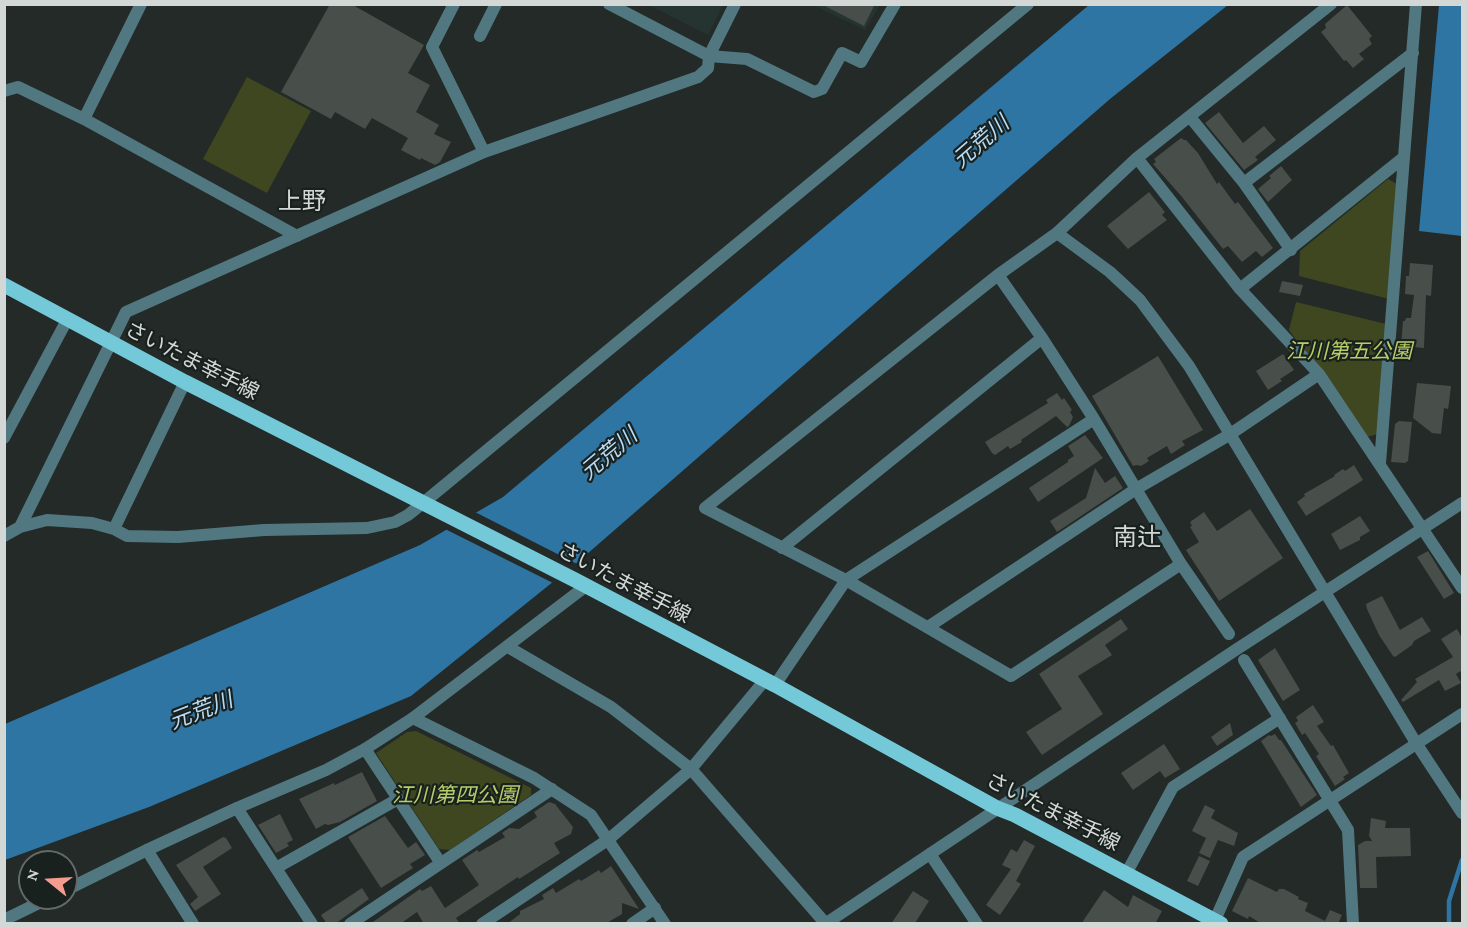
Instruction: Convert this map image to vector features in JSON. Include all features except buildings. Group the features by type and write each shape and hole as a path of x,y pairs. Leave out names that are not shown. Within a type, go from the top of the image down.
{"main road":[{"name":"さいたま幸手線","path":"4,285 186,382 581,583 770,683 997,808 1015,815 1218,922"}],"street":[{"path":"84,119 141,4"},
{"path":"454,4 432,47 484,152"},
{"path":"480,36 496,4"},
{"path":"609,4 709,56 747,59 814,92 822,89 842,53 861,62 895,4"},
{"path":"20,527 126,312 484,152 698,77 708,68 709,56 735,4"},
{"path":"4,536 20,527 46,520 92,523 114,529 127,536 178,537 264,530 367,528 395,522 427,504 1028,4"},
{"path":"1181,564 1011,676 846,580 705,508 998,274 1057,233 1137,158 1331,4"},
{"path":"1380,463 1416,4"},
{"path":"1244,183 1413,53"},
{"path":"4,105 8,90 18,87 84,119 297,236"},
{"path":"1190,117 1244,183 1291,250"},
{"path":"1137,158 1240,289 1319,374 1462,588"},
{"path":"1240,289 1403,158"},
{"path":"1057,233 1110,272 1140,300 1189,366 1416,743 1462,813"},
{"path":"998,274 1094,419 1181,564 1229,634"},
{"path":"4,438 67,320"},
{"path":"782,548 1042,338"},
{"path":"928,627 1136,489 1229,435 1319,374"},
{"path":"114,529 186,382"},
{"path":"482,924 609,839 691,769 770,683 846,580 1094,419"},
{"path":"508,647 611,707 691,769 825,923 1462,503"},
{"path":"78,884 237,808 326,770 365,749 413,718 508,647 581,583"},
{"path":"1244,660 1348,830 1351,850 1353,924"},
{"path":"1218,922 1243,858 1462,714"},
{"path":"413,718 552,789 591,814 665,924"},
{"path":"1126,874 1173,787 1280,718"},
{"path":"365,749 440,862"},
{"path":"350,924 552,789"},
{"path":"276,868 398,799"},
{"path":"237,808 312,924"},
{"path":"147,850 189,922"},
{"path":"930,854 977,924"},
{"path":"632,924 655,908"},
{"path":"4,920 24,910"}],"shaded area":[{"path":"649,5 723,5 708,35"},
{"path":"813,5 880,5 865,30"}],"green space":[{"path":"247,77 311,111 267,193 203,159"},
{"name":"江川第五公園","path":"1388,179 1397,184 1389,299 1299,276 1300,251"},
{"name":"江川第五公園","path":"1296,302 1386,324 1378,434 1367,437 1289,330"},
{"name":"江川第四公園","path":"416,731 531,788 531,795 450,850 439,849 376,753 407,732"}],"water":[{"name":"元荒川","path":"1089,5 1228,5 1110,99 579,561 411,696 149,807 32,850 18,850 18,855 5,860 5,724 420,545 503,497"},
{"path":"1439,5 1462,5 1462,236 1419,231"}],"pier":[{"path":"473,511 579,565 555,584 443,528"}],"waterway":[{"path":"1449,924 1449,901 1462,860"}],"district":[{"name":"上野","path":"302,202"},
{"name":"南辻","path":"1137,538"}]}
